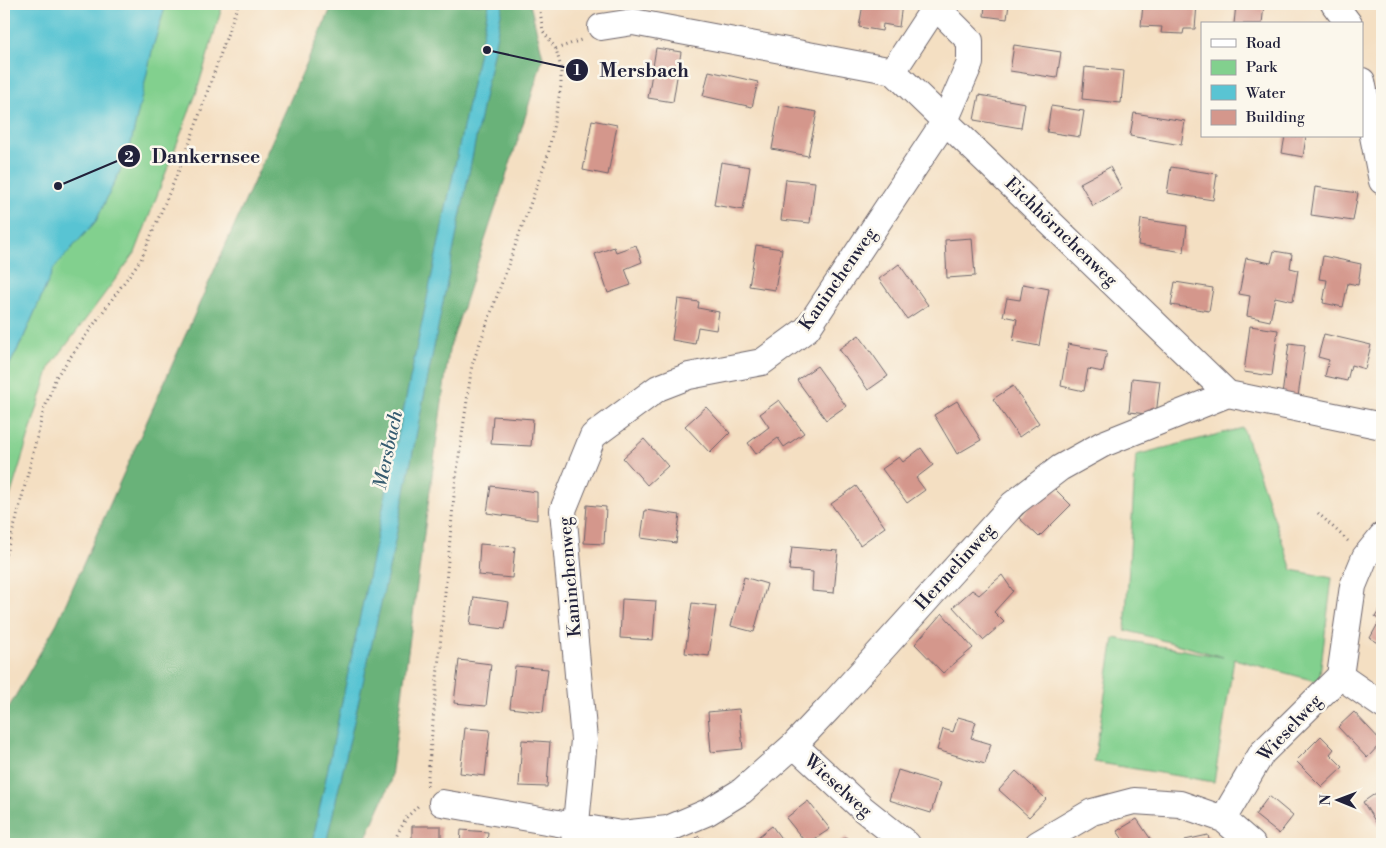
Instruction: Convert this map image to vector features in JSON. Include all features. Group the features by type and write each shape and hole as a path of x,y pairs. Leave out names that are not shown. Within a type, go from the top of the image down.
{"street":[{"path":"1334,4 1348,22"},
{"path":"601,27 633,22 893,71 934,5"},
{"name":"Kaninchenweg","path":"575,836 584,740 563,510 593,436 658,388 689,376 762,362 807,329 946,121 970,63 970,41 934,5"},
{"name":"Eichhörnchenweg","path":"893,71 1228,394"},
{"path":"1364,91 1382,181"},
{"path":"1228,394 1382,426"},
{"name":"Hermelinweg","path":"575,836 668,829 708,812 742,791 794,745 1013,504 1060,468 1103,444 1228,394"},
{"path":"1382,536 1365,557 1353,586 1340,676 1382,705"},
{"name":"Wieselweg","path":"1223,819 1262,753 1340,676"},
{"name":"Wieselweg","path":"794,745 863,809 907,844"},
{"path":"429,798 575,836"},
{"path":"1038,844 1092,812 1134,801 1180,804 1223,819 1252,844"}],"path":[{"path":"4,559 16,521 43,413 56,378 141,259 185,156 238,4"},
{"path":"392,844 407,817 429,798 452,514 472,365 548,155 561,86 561,68 556,49 543,31 539,5 534,4"},
{"path":"1318,513 1365,557"}],"green space":[{"path":"166,4 223,4 196,94 135,253 50,367 4,516 4,375 22,341 54,267 96,221"},
{"path":"333,4 530,4 543,57 449,350 390,784 363,844 4,844 4,716 57,623"},
{"path":"1243,428 1292,570 1332,578 1319,682 1234,659 1214,782 1094,762 1114,638 1223,657 1125,630 1136,455"}],"water":[{"path":"4,4 166,4 153,47 129,152 96,221 54,268 22,341 4,375"},
{"path":"489,4 503,4 393,551 326,844 312,844"}],"building":[{"path":"863,4 902,4 899,27 883,24 882,31 859,27"},
{"path":"985,4 1009,4 1007,19 984,16"},
{"path":"1143,4 1197,4 1195,29 1184,29 1183,34 1161,33 1162,27 1141,26"},
{"path":"1236,4 1264,4 1262,22 1234,22"},
{"path":"1014,45 1061,52 1057,78 1010,71"},
{"path":"656,48 681,52 673,102 648,98"},
{"path":"1085,67 1124,71 1121,103 1082,99"},
{"path":"709,71 758,82 752,107 703,96"},
{"path":"979,95 1025,103 1021,128 974,120"},
{"path":"780,105 817,112 808,156 772,149"},
{"path":"1051,106 1084,111 1080,137 1047,132"},
{"path":"1134,113 1185,121 1181,145 1130,136"},
{"path":"592,120 617,125 608,175 583,170"},
{"path":"1285,138 1306,138 1303,157 1282,153"},
{"path":"721,162 750,167 743,210 714,205"},
{"path":"1110,167 1122,189 1093,206 1080,183"},
{"path":"1171,167 1217,174 1213,200 1167,193"},
{"path":"786,179 815,182 810,223 781,220"},
{"path":"1315,187 1358,193 1353,221 1311,215"},
{"path":"1141,219 1187,226 1184,252 1138,245"},
{"path":"972,238 975,276 947,278 945,240"},
{"path":"636,245 642,262 625,269 631,285 608,293 595,254 614,247 616,252"},
{"path":"756,245 782,249 775,290 749,286"},
{"path":"1274,251 1292,254 1290,268 1298,270 1293,301 1275,297 1270,321 1247,316 1250,296 1239,294 1246,258 1271,263"},
{"path":"1323,256 1361,264 1358,285 1348,283 1343,307 1323,303 1327,280 1319,279"},
{"path":"899,264 928,305 907,319 879,279"},
{"path":"1175,282 1213,288 1209,311 1171,305"},
{"path":"1023,284 1049,289 1039,346 1013,341 1017,319 1003,316 1007,298 1020,300"},
{"path":"678,299 699,302 698,308 719,312 716,330 698,327 695,344 672,340"},
{"path":"1250,326 1278,330 1272,376 1244,372"},
{"path":"1324,334 1371,345 1365,369 1351,365 1347,381 1325,376 1329,360 1318,357"},
{"path":"859,335 888,376 868,390 839,349"},
{"path":"1289,343 1305,345 1298,397 1282,395"},
{"path":"1068,344 1107,351 1103,372 1088,369 1084,391 1061,386"},
{"path":"817,366 846,406 826,420 797,380"},
{"path":"1132,378 1160,381 1156,415 1129,412"},
{"path":"1013,386 1039,423 1019,437 993,399"},
{"path":"779,400 804,433 784,447 778,438 756,454 748,443 769,427 760,414"},
{"path":"957,401 981,440 957,454 934,415"},
{"path":"706,407 730,433 710,453 685,426"},
{"path":"493,416 533,419 531,446 491,444"},
{"path":"644,439 668,466 647,485 623,458"},
{"path":"921,448 933,465 916,478 925,490 907,503 882,469 899,457 903,462"},
{"path":"1051,485 1071,505 1039,537 1019,518"},
{"path":"491,486 537,492 537,520 487,513"},
{"path":"856,486 885,527 860,545 831,504"},
{"path":"587,505 606,507 604,544 584,543"},
{"path":"645,510 680,515 676,543 641,538"},
{"path":"480,544 515,547 512,578 478,575"},
{"path":"792,547 838,551 834,593 812,591 813,572 789,570"},
{"path":"1002,575 1013,591 994,612 1004,622 983,640 953,607 972,590 979,595"},
{"path":"744,577 767,584 754,632 731,626"},
{"path":"474,597 509,602 505,629 470,625"},
{"path":"622,599 656,601 653,640 620,638"},
{"path":"692,603 716,606 709,656 685,653"},
{"path":"1382,606 1382,645 1370,638 1380,620 1375,617"},
{"path":"942,613 973,648 943,673 915,644"},
{"path":"459,660 491,664 486,706 454,703"},
{"path":"515,666 548,669 543,712 510,708"},
{"path":"739,709 743,749 711,752 708,712"},
{"path":"1354,712 1382,742 1367,758 1338,727"},
{"path":"958,717 976,722 971,738 991,744 985,764 937,750 943,729 953,732"},
{"path":"465,728 490,730 485,776 460,773"},
{"path":"1321,736 1334,749 1330,754 1343,767 1322,787 1296,761"},
{"path":"522,740 550,742 547,787 519,786"},
{"path":"898,770 940,783 931,813 889,800"},
{"path":"1016,771 1046,799 1029,817 999,790"},
{"path":"1382,789 1382,832 1363,802"},
{"path":"1269,796 1293,816 1279,834 1255,815"},
{"path":"808,801 830,829 807,844 786,818"},
{"path":"1137,819 1154,844 1126,844 1117,831"},
{"path":"412,826 441,826 441,844 412,844"},
{"path":"772,826 785,844 750,843"},
{"path":"461,830 488,832 487,844 460,844"},
{"path":"1208,835 1210,844 1186,844 1185,840"},
{"path":"699,836 704,844 687,844"},
{"path":"846,837 851,844 837,844"}],"place":[{"name":"Mersbach","path":"487,50"},
{"name":"Dankernsee","path":"58,186"}]}
